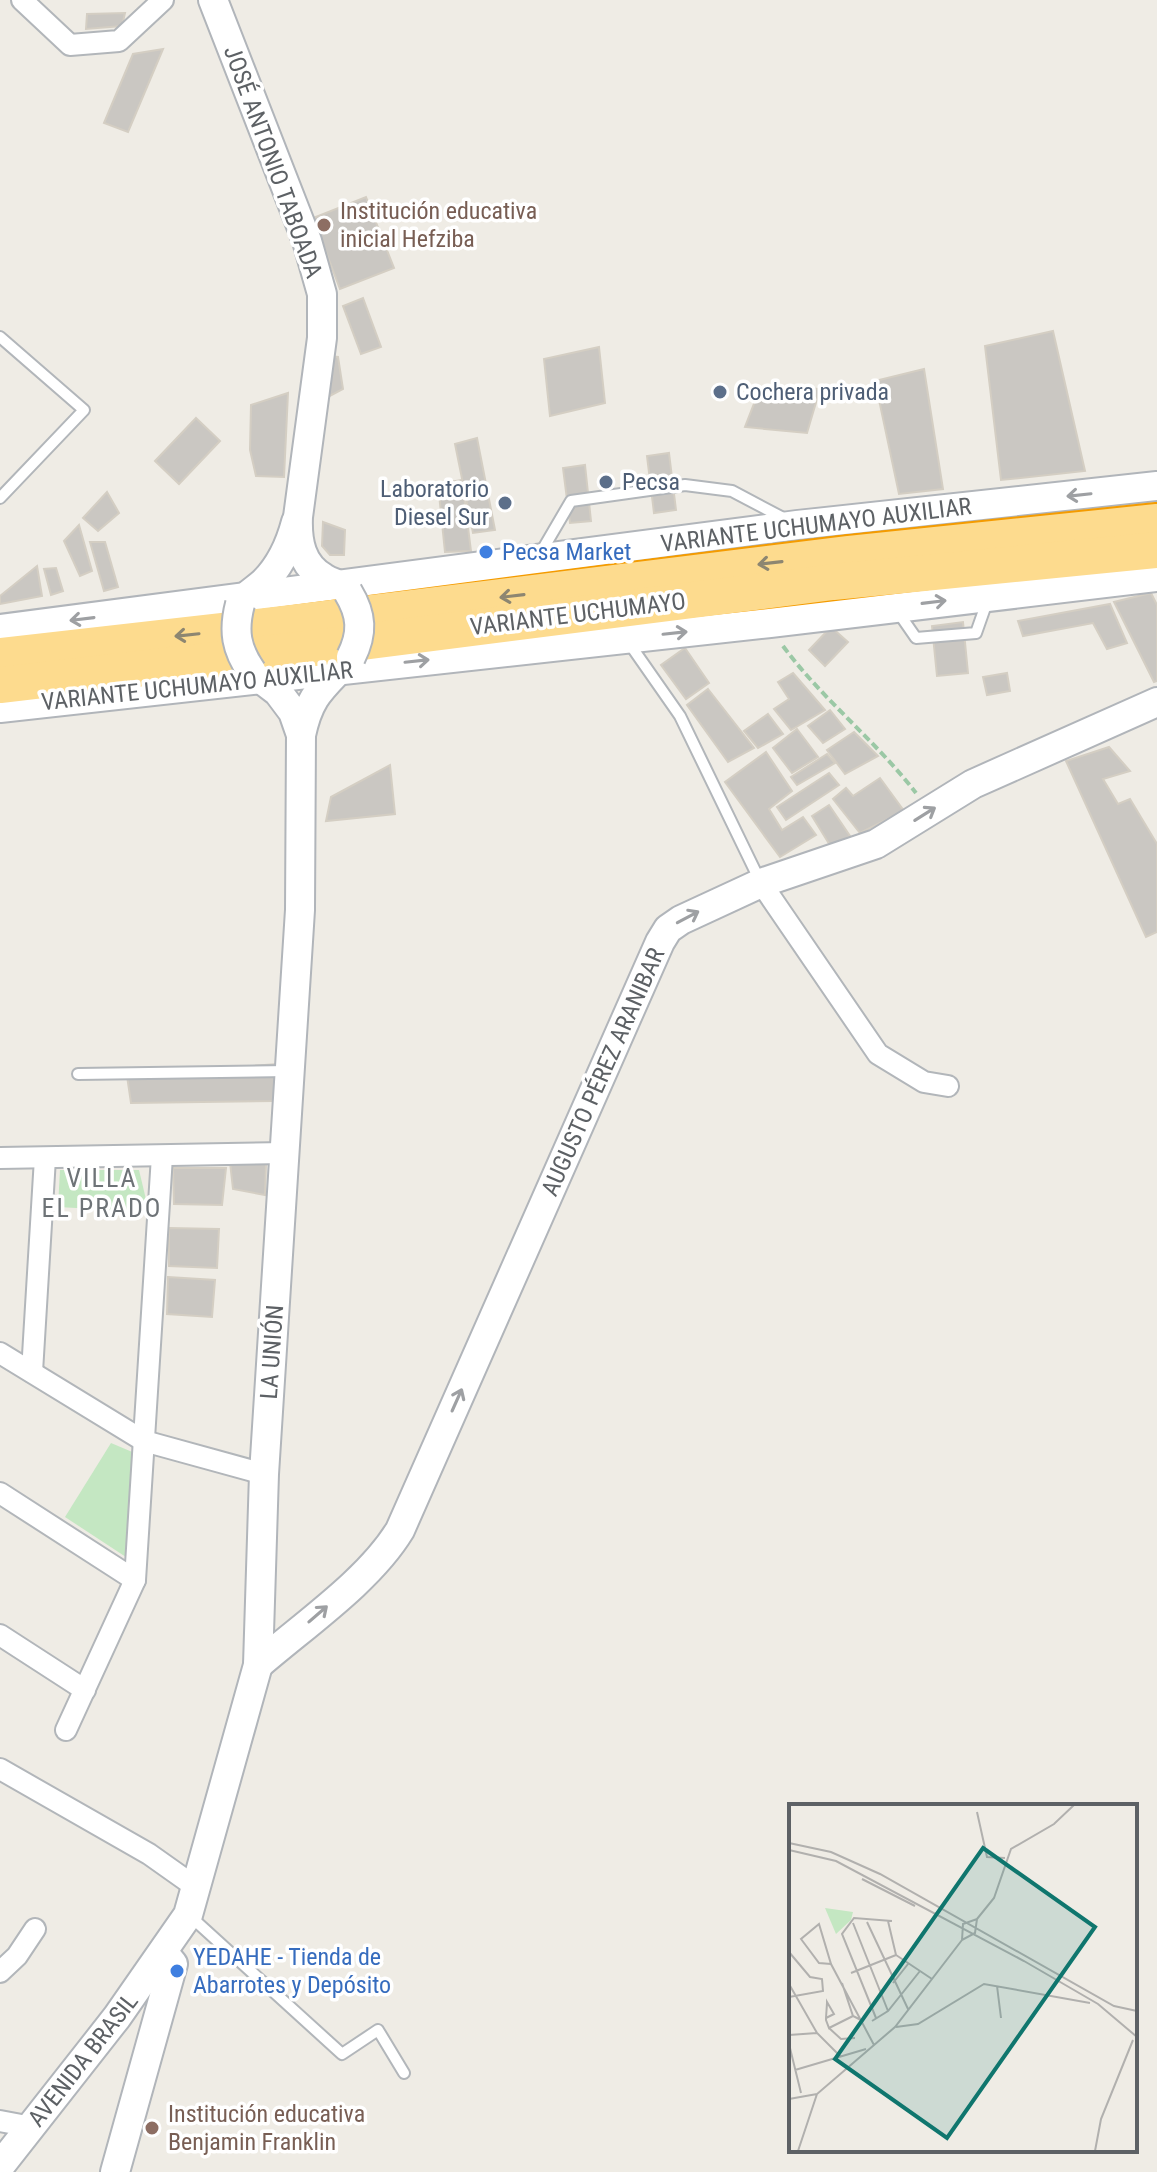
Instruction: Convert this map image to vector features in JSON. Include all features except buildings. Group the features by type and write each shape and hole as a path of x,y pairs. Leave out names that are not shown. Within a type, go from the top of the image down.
{"highway":[{"name":"VARIANTE UCHUMAYO","path":"0,656 847,554 1157,522"},
{"name":"VARIANTE UCHUMAYO","path":"0,685 833,582 1157,550"}],"main road":[{"name":"JOSÉ ANTONIO TABOADA","path":"213,0 307,241 322,294 322,338 297,540 306,561 322,577 346,589"},
{"name":"VARIANTE UCHUMAYO AUXILIAR","path":"0,629 346,589 797,525 1157,486"},
{"name":"JOSÉ ANTONIO TABOADA","path":"242,601 279,564 291,542 298,517"},
{"name":"VARIANTE UCHUMAYO AUXILIAR","path":"0,708 345,664 770,623 1157,577"},
{"path":"345,664 359,642 361,624 357,607 346,589"},
{"path":"242,601 235,622 236,640 242,657 255,675"},
{"name":"LA UNIÓN","path":"164,1953 188,1915 197,1888 258,1665 264,1474 300,910 301,735 306,710 320,687 345,664"},
{"name":"LA UNIÓN","path":"255,675 278,692 293,712 301,735"},
{"name":"AUGUSTO PÉREZ ARANIBAR","path":"258,1665 368,1571 386,1552 400,1530 668,929 761,883 876,844 973,784 1157,702"},
{"path":"115,2172 173,1964 164,1953"},
{"name":"AVENIDA BRASIL","path":"0,2166 164,1953"}],"street":[{"path":"22,0 70,45 119,41 163,0"},
{"path":"761,883 878,1054 924,1082 948,1086"},
{"path":"0,1158 286,1153"},
{"path":"66,1730 135,1580 162,1156"},
{"path":"32,1372 45,1158"},
{"path":"0,1353 144,1441 264,1474"},
{"path":"0,1493 135,1580"},
{"path":"0,1635 85,1690"},
{"path":"6,1776 149,1854 197,1888"},
{"path":"0,1972 17,1956 35,1929"},
{"path":"0,2121 32,2127"}],"lane":[{"path":"0,337 84,410 0,498"},
{"path":"536,560 571,501 685,485 732,491 797,525"},
{"path":"626,638 680,716 761,883"},
{"path":"78,1074 290,1071"},
{"path":"188,1915 342,2054 378,2030 404,2073"}],"path":[{"path":"770,623 775,635 804,674 890,760 929,811"}],"green space":[{"path":"60,1170 139,1170 149,1212 58,1207"},
{"path":"111,1443 137,1454 129,1559 65,1517"}],"place":[{"name":"Institución educativa inicial Hefziba","path":"324,225"},
{"name":"Cochera privada","path":"720,392"},
{"name":"Pecsa","path":"606,482"},
{"name":"Laboratorio Diesel Sur","path":"505,503"},
{"name":"Pecsa Market","path":"486,552"},
{"name":"YEDAHE - Tienda de Abarrotes y Depósito","path":"177,1971"},
{"name":"Institución educativa Benjamin Franklin","path":"152,2128"}],"district":[{"name":"VILLA EL PRADO","path":"102,1193"}]}
